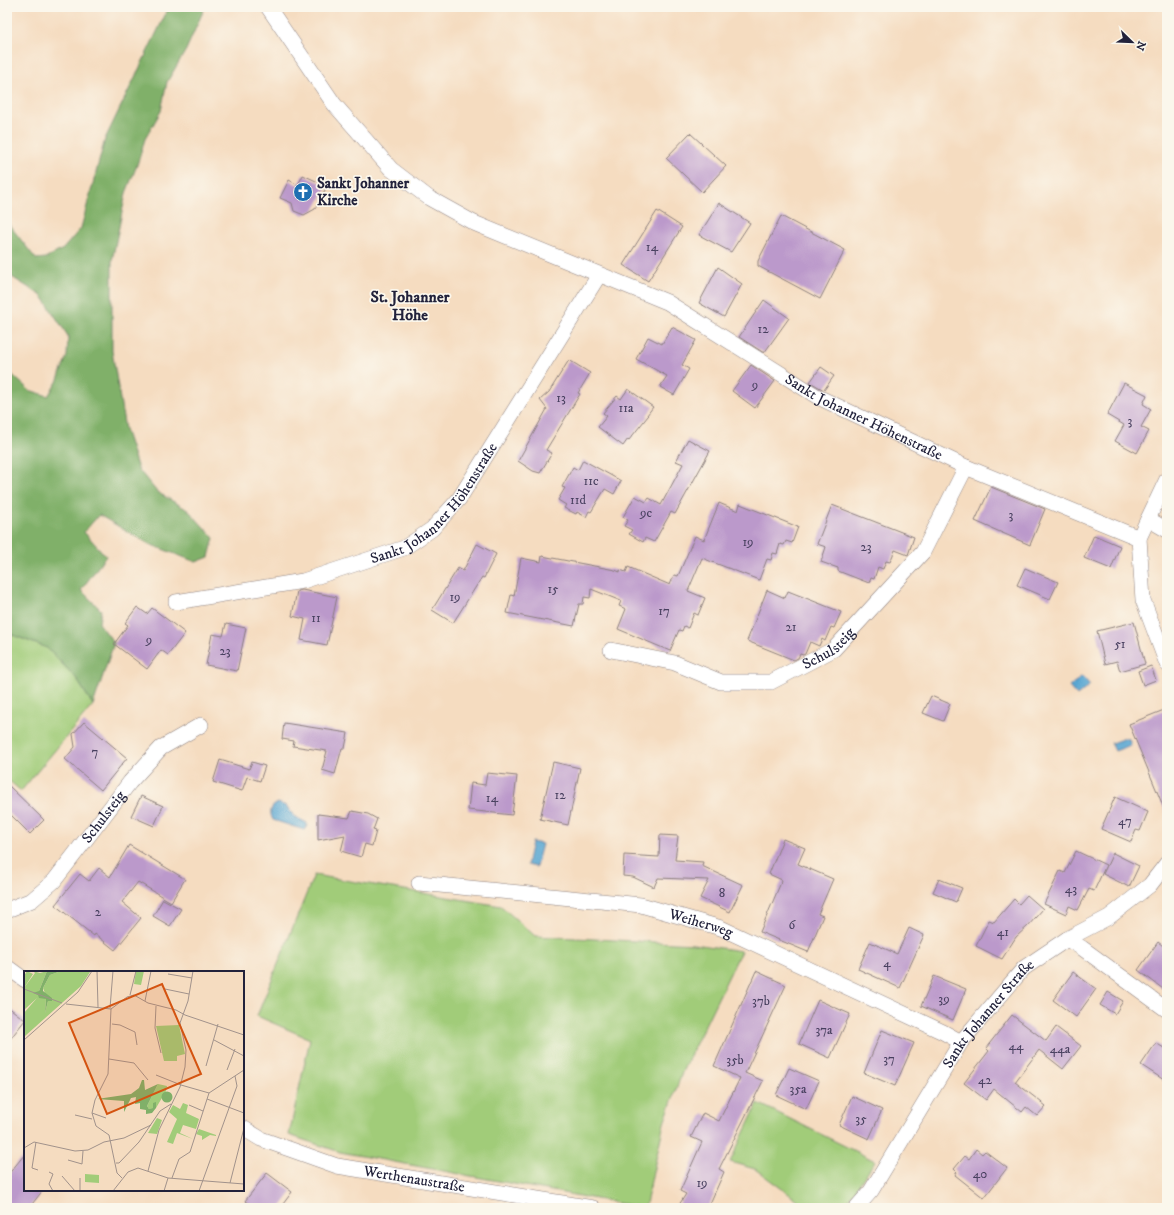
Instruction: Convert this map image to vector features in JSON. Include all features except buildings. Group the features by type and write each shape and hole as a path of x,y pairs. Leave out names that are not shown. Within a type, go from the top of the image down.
{"street":[{"name":"Sankt Johanner Höhenstraße","path":"268,7 334,104 391,169 429,198 474,223 667,302 818,397 966,467 1139,538"},
{"name":"Sankt Johanner Höhenstraße","path":"176,602 303,581 404,548 432,529 459,499 599,275"},
{"name":"Schulsteig","path":"611,650 674,664 721,682 771,682 834,649 923,552 966,467"},
{"path":"1167,480 1139,538 1143,600 1167,664"},
{"path":"1148,519 1167,530"},
{"name":"Schulsteig","path":"7,910 32,900 54,881 130,782 161,748 201,725"},
{"name":"Sankt Johanner Straße","path":"856,1208 871,1191 961,1042 1024,968 1068,939 1109,917 1150,885 1167,864"},
{"name":"Weiherweg","path":"419,883 641,905 721,928 961,1042"},
{"path":"1068,939 1167,1010"},
{"path":"7,967 24,979"},
{"name":"Werthenaustraße","path":"244,1129 261,1139 337,1166 593,1208"}],"green space":[{"path":"169,7 205,7 186,50 167,82 161,111 145,139 126,193 112,261 112,351 125,429 138,469 157,492 188,510 214,538 209,557 196,562 149,544 99,515 84,532 106,556 81,590 101,610 99,623 114,643 93,705 76,678 47,648 10,634 7,629 7,370 29,390 48,396 57,382 67,356 68,336 42,296 7,274 7,222 36,259 46,258 63,249 81,228 105,139"},
{"path":"7,629 10,634 47,648 76,678 93,705 21,791 7,779"},
{"path":"314,875 501,906 535,936 694,944 741,951 683,1070 664,1123 645,1208 340,1152 289,1135 310,1039 257,1016"},
{"path":"758,1103 875,1161 843,1208 808,1208 755,1169 730,1162"}],"water":[{"path":"1082,676 1090,685 1077,696 1069,687"},
{"path":"1128,737 1131,745 1115,751 1111,743"},
{"path":"278,803 286,806 295,817 307,823 304,830 273,820 271,810 273,806"},
{"path":"532,842 542,844 536,867 527,865"}],"place":[{"name":"Sankt Johanner Kirche","path":"303,192"}],"district":[{"name":"St. Johanner Höhe","path":"410,305"}]}
